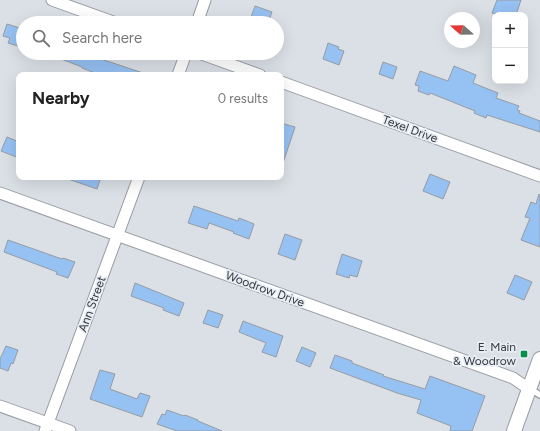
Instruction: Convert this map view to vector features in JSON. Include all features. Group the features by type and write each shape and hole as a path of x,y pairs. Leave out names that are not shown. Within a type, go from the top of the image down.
{"street":[{"path":"52,0 97,16"},
{"path":"199,16 205,0"},
{"path":"179,72 183,60"},
{"path":"218,60 252,72"},
{"name":"Texel Drive","path":"284,83 540,176"},
{"name":"Ann Street","path":"47,427 138,180"},
{"name":"Woodrow Drive","path":"0,194 513,378 535,392"},
{"path":"514,431 535,392 540,359"},
{"path":"0,406 47,427 70,431"}],"building":[{"path":"497,0 521,0 517,12 492,12"},
{"path":"255,6 272,12 271,16 251,16"},
{"path":"7,24 16,27 16,45 8,43 10,38 3,36"},
{"path":"328,43 339,47 338,49 344,51 339,65 323,59"},
{"path":"64,60 104,60 140,72 92,72"},
{"path":"383,62 397,67 393,79 379,74"},
{"path":"454,66 476,75 473,83 498,93 496,98 519,106 517,110 520,111 519,113 540,121 540,132 487,115 486,118 474,113 475,111 430,93 429,95 418,91 419,86 415,85 420,71 448,81"},
{"path":"284,124 295,127 284,160"},
{"path":"7,137 16,141 16,157 1,151"},
{"path":"430,174 450,182 443,199 423,191"},
{"path":"71,180 100,180 97,189"},
{"path":"539,194 540,247 521,240 530,218 525,217 531,202 536,204"},
{"path":"194,206 238,221 239,218 254,224 249,239 209,223 207,229 188,223"},
{"path":"285,234 302,240 295,260 278,254"},
{"path":"8,240 62,259 75,262 68,278 56,274 57,272 4,252"},
{"path":"342,254 362,261 357,277 350,275 349,278 336,274"},
{"path":"515,275 532,282 524,300 507,293"},
{"path":"135,283 184,303 179,316 163,310 164,308 131,296"},
{"path":"208,310 223,315 218,328 203,323"},
{"path":"243,321 283,336 276,357 262,352 266,343 239,332"},
{"path":"6,346 18,350 13,364 11,363 8,371 0,368 0,359"},
{"path":"302,347 316,353 310,367 296,361"},
{"path":"335,355 384,375 383,376 425,389 430,376 485,396 472,431 450,431 451,426 417,413 421,400 397,393 330,368"},
{"path":"100,370 115,374 110,389 137,399 140,393 150,396 142,417 90,399"},
{"path":"167,410 184,416 185,415 222,431 177,431 157,424 162,414 165,415"}],"place":[{"name":"E. Main & Woodrow","path":"524,354"}]}
